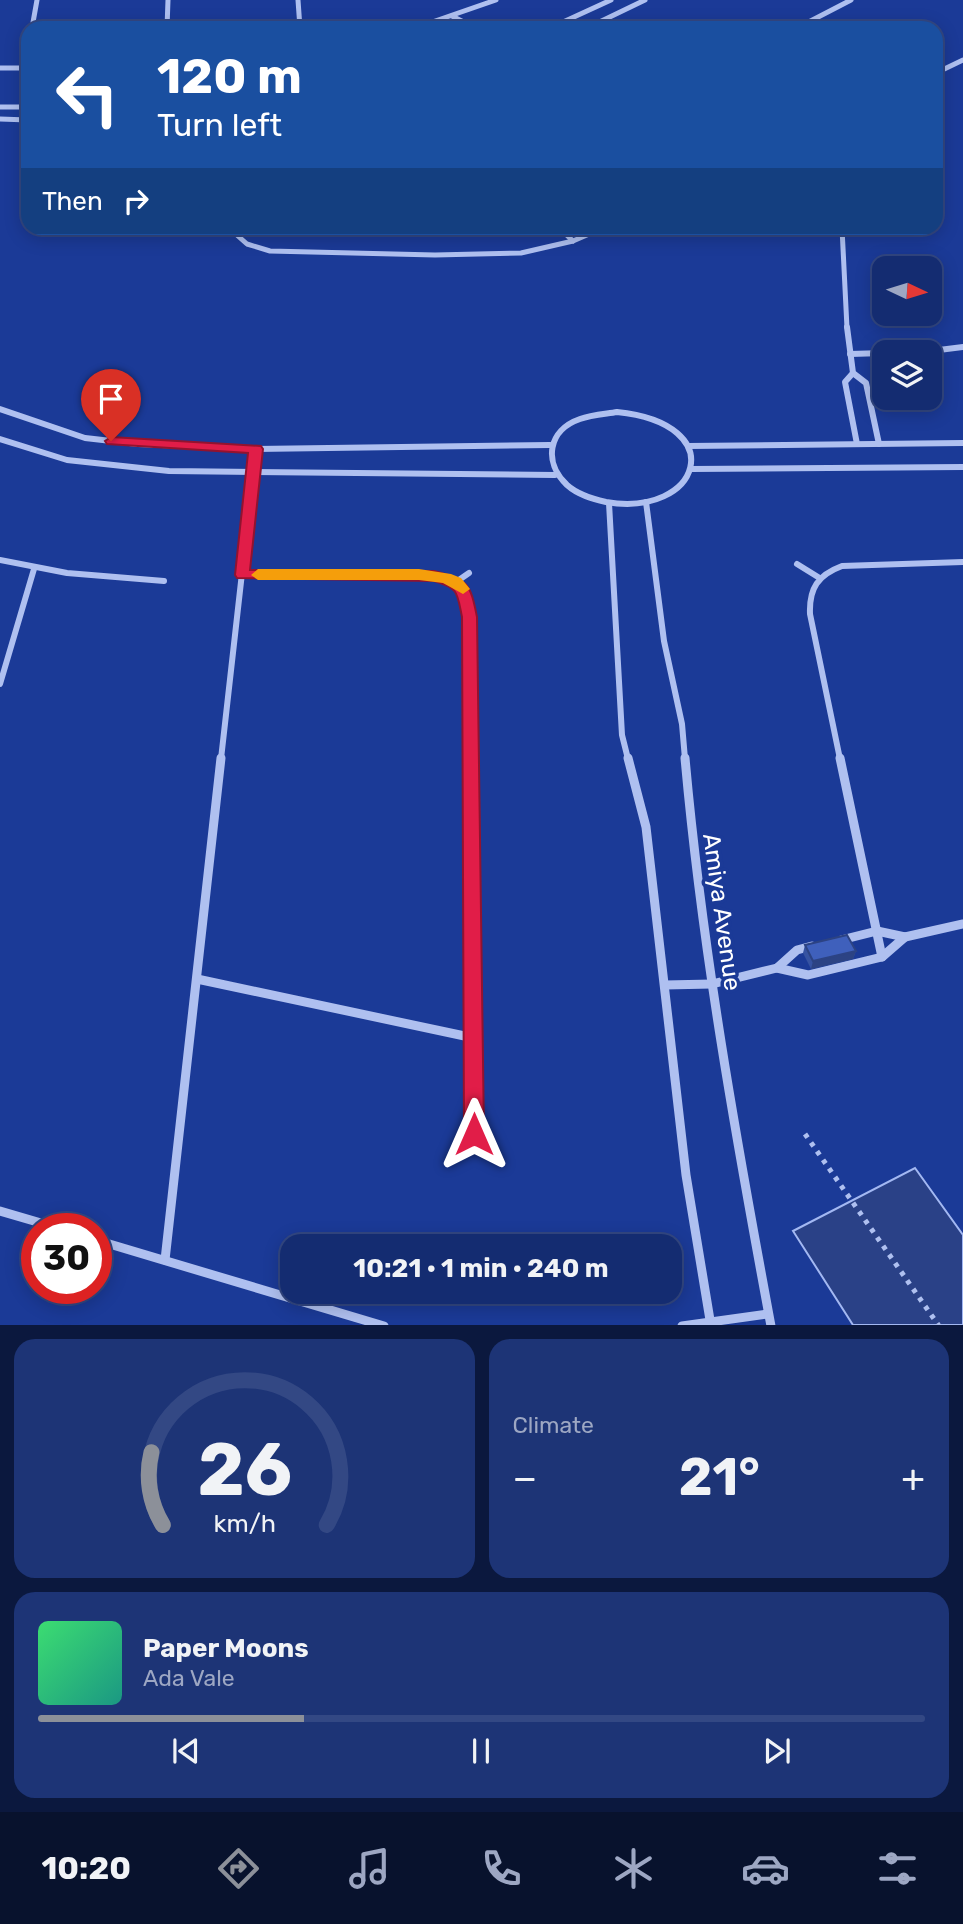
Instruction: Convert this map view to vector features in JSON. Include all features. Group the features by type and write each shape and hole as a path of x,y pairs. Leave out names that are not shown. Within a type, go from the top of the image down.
{"street":[{"path":"33,21 37,0"},
{"path":"167,21 168,0"},
{"path":"298,0 300,21"},
{"path":"437,21 496,0"},
{"path":"565,21 611,0"},
{"path":"602,21 645,0"},
{"path":"838,0 848,1"},
{"path":"810,21 848,1"},
{"path":"452,16 462,21"},
{"path":"943,70 963,60"},
{"path":"956,64 963,65"},
{"path":"0,68 21,68"},
{"path":"0,107 21,107"},
{"path":"0,119 21,120"},
{"path":"235,235 249,247 271,251 485,255 521,253 573,241 587,235"},
{"path":"567,235 573,241"},
{"path":"842,235 844,306 853,373 866,383 879,444"},
{"path":"942,350 963,347"},
{"path":"850,354 872,353"},
{"path":"853,373 845,382 857,444"},
{"path":"0,409 85,438 138,444 256,449 550,445"},
{"path":"601,412 632,413 660,421 688,446 692,461 685,480 675,489 646,502 608,503 576,493 555,475 550,465 550,445 555,435 575,420 601,412"},
{"path":"0,439 67,460 169,471 555,475"},
{"path":"688,446 963,443"},
{"path":"165,1260 256,449"},
{"path":"691,469 963,467"},
{"name":"Amiya Avenue","path":"646,502 664,641 682,723 694,862 712,984 771,1325"},
{"path":"608,503 622,735 646,827 686,1175 710,1324"},
{"path":"0,560 34,569 163,580"},
{"path":"882,957 810,614 809,597 818,577 827,570 842,566 963,562"},
{"path":"797,564 818,577"},
{"path":"0,684 34,569"},
{"path":"456,582 469,573"},
{"path":"242,575 419,575 446,578 456,582 464,591 469,617 474,1134"},
{"path":"837,940 877,931 905,937 963,924"},
{"path":"665,985 712,984 776,968 808,975 882,957 905,937"},
{"path":"776,968 797,950 824,944"},
{"path":"197,979 474,1038"},
{"path":"0,1211 21,1217"},
{"path":"112,1245 384,1325"},
{"path":"682,1325 710,1324 767,1314"}],"path":[{"path":"805,1133 939,1325"}],"water":[{"path":"915,1168 963,1235 963,1325 853,1325 793,1231"}],"building":[{"path":"847,935 856,951 813,961 805,945"}],"slow traffic":[{"path":"258,575 434,576 456,582 463,589"}],"route":[{"path":"111,441 256,449 242,575 434,576 456,582 464,591 469,617 474,1134"}]}
